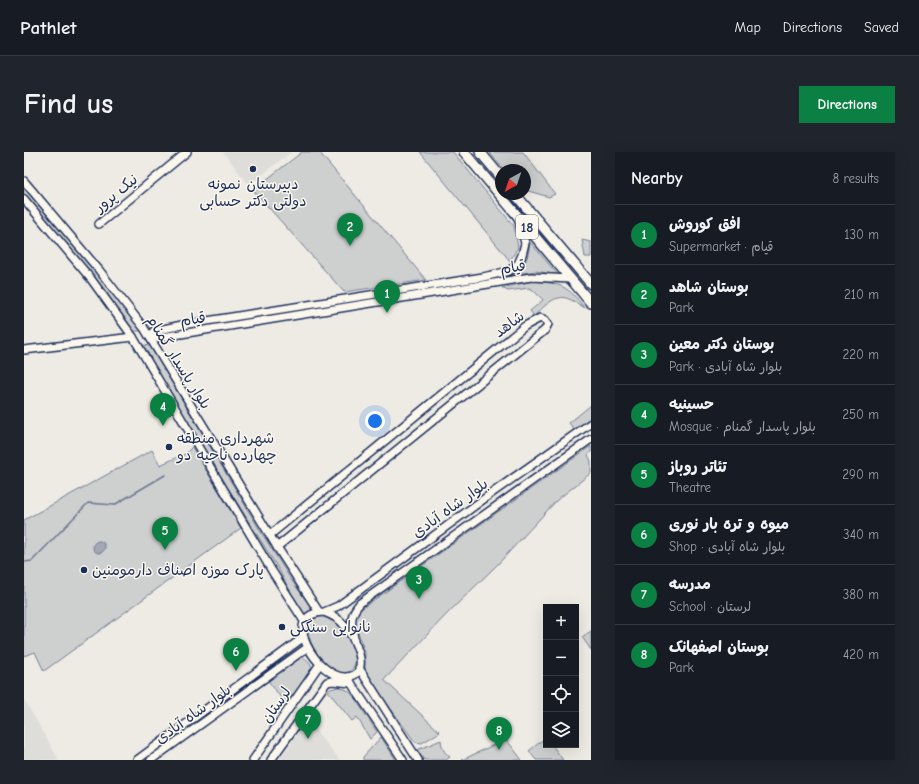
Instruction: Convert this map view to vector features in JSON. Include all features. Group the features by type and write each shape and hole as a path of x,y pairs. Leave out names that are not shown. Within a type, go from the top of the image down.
{"highway":[{"name":"18","path":"464,152 591,302"},
{"path":"480,152 495,170"},
{"name":"18","path":"520,200 591,284"}],"main road":[{"name":"نیک پرور","path":"99,224 187,152"},
{"name":"بلوار پاسدار گمنام","path":"24,181 99,270 149,336 277,547 321,612"},
{"name":"بلوار پاسدار گمنام","path":"24,199 91,279 133,338 304,621"},
{"name":"قیام","path":"518,216 525,244 522,255 518,264 513,269 498,274 182,325 154,331 149,336 156,338 531,277 571,279"},
{"path":"498,274 500,278 499,283"},
{"path":"335,300 341,308"},
{"name":"شاهد","path":"270,535 525,326 540,318 545,320 548,324 545,330 277,547"},
{"path":"24,350 133,338"},
{"name":"بلوار شاه آبادی","path":"321,612 342,603 492,493 591,423"},
{"name":"بلوار شاه آبادی","path":"354,638 351,623 352,616 360,603 589,439"},
{"path":"349,680 359,668 360,663 359,651 354,638 338,618 321,612 310,615 304,621 303,631 308,647 320,664 334,674 349,680 403,760"},
{"name":"بلوار شاه آبادی","path":"137,760 304,637"},
{"name":"بلوار شاه آبادی","path":"151,760 308,647"},
{"name":"لرستان","path":"253,760 320,664"},
{"path":"359,668 418,760"},
{"name":"لرستان","path":"271,760 327,682 349,680"}],"shaded area":[{"name":"دبیرستان نمونه دولتی دکتر حسابی","path":"223,152 291,152 249,185"},
{"path":"302,152 319,152 426,280 344,292 253,190"},
{"path":"420,152 453,152 514,226 518,247 510,261"},
{"path":"489,152 523,152 555,194 549,197 531,192 531,164 499,164"},
{"path":"24,184 96,271 142,331 133,331 92,274 24,193"},
{"path":"582,240 591,242 591,257 585,257"},
{"path":"530,242 558,275 536,271 509,275 519,269 525,262"},
{"path":"533,281 551,283 563,287 573,294 585,308 569,299 559,298 554,299 534,316 530,311 543,300 533,290 529,288 508,291 502,288"},
{"path":"143,345 150,346 261,532 290,578 310,606 311,612 303,616 279,570 184,417"},
{"path":"591,405 591,418 575,431 569,423"},
{"path":"591,446 591,452 588,455 591,461 591,473 557,500 499,563 448,613 384,680 440,732 422,743 415,742 365,670 365,653 354,620 357,612"},
{"path":"192,447 241,528 44,671 35,652 24,656 24,520 152,450 160,465 185,454"},
{"path":"97,541 101,541 105,547 101,553 97,553 93,549 93,545"},
{"path":"321,616 328,618 341,627 351,640 354,648 355,664 353,668 345,673 330,667 320,657 312,645 308,632 308,625 316,618"},
{"path":"591,631 591,650 582,637"},
{"path":"299,656 309,661 313,671 288,707 266,678"},
{"path":"338,687 347,690 352,694 377,732 370,739 357,717 352,721 328,691"},
{"path":"24,699 59,760 24,760"},
{"path":"307,720 340,760 279,760"},
{"path":"381,737 396,760 363,760 363,757"},
{"path":"506,739 522,760 462,760"},
{"path":"543,739 543,748 554,748 563,760 536,760 529,751"},
{"path":"441,740 446,754 450,757 446,760 424,760 417,750"}],"waterway":[{"path":"24,562 32,561 88,503 114,505 165,475"}],"place":[{"name":"دبیرستان نمونه دولتی دکتر حسابی","path":"253,169"},
{"name":"بوستان شاهد","path":"350,246"},
{"name":"افق کوروش","path":"387,313"},
{"name":"حسینیه","path":"163,426"},
{"name":"شهرداری منطقه چهارده ناحیه دو","path":"169,447"},
{"name":"تئاتر روباز","path":"165,550"},
{"name":"پارک موزه اصناف دارمومنین","path":"84,570"},
{"name":"بوستان دکتر معین","path":"419,599"},
{"name":"نانوایی سنگکی","path":"282,627"},
{"name":"میوه و تره بار نوری","path":"236,671"},
{"name":"مدرسه","path":"308,739"},
{"name":"بوستان اصفهانک","path":"499,750"}]}
